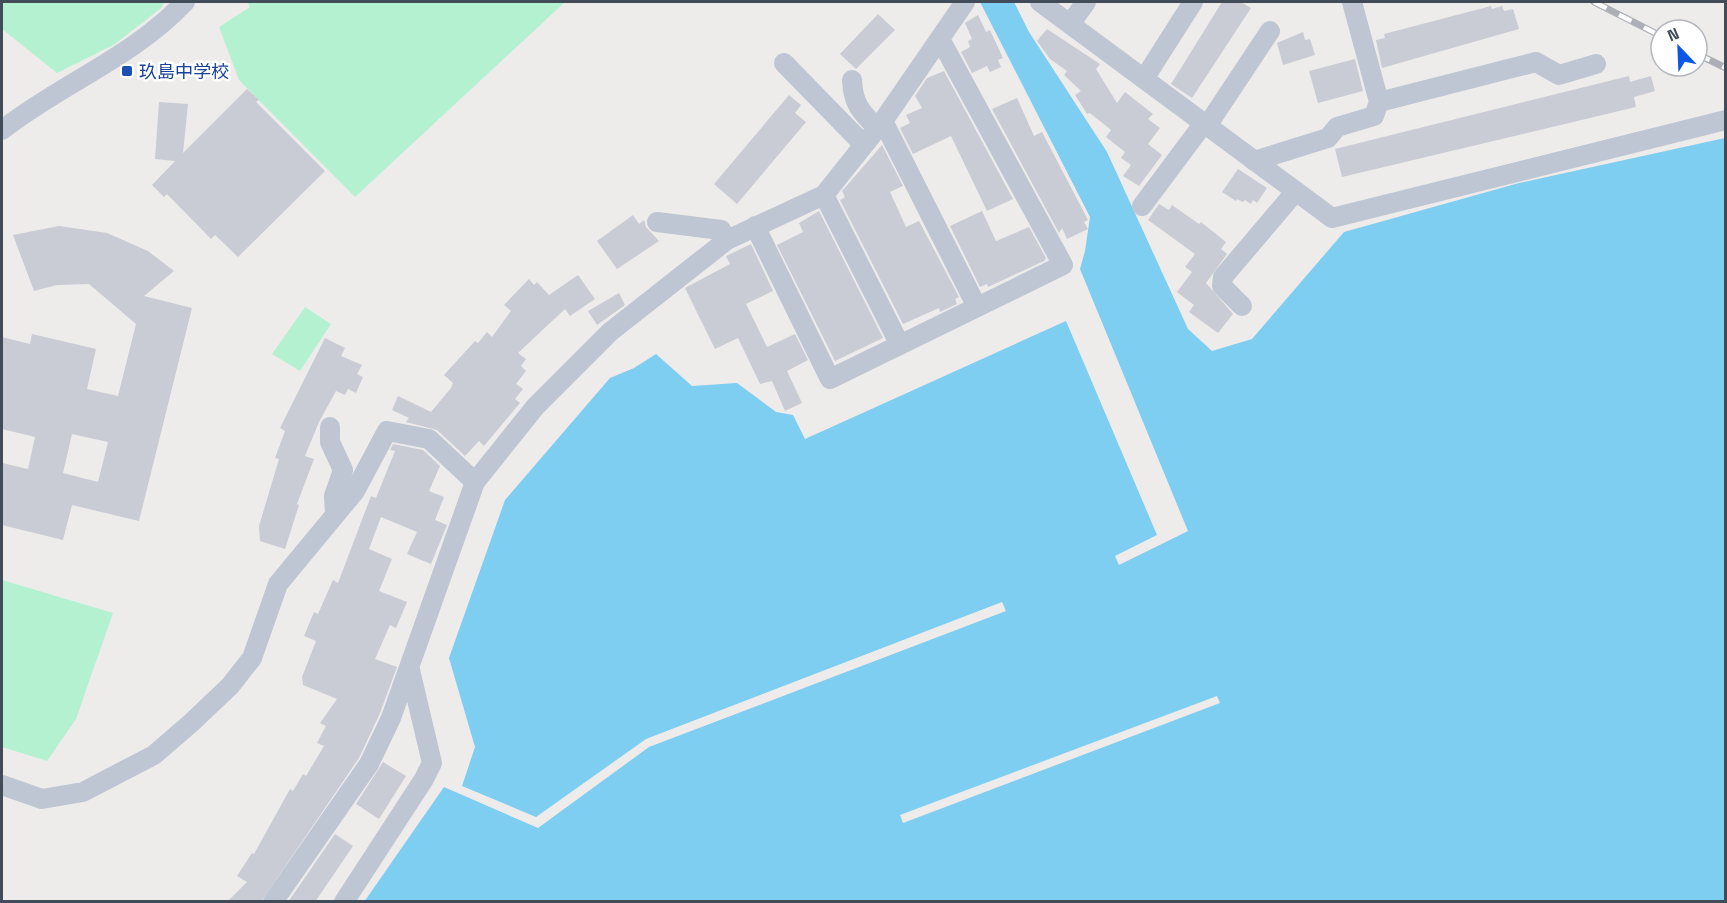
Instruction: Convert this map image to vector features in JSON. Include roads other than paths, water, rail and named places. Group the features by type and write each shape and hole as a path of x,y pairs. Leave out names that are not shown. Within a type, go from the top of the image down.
{"street":[{"path":"2,130 90,70 122,56 163,24 185,2"},
{"path":"273,902 369,764 410,670 475,482 535,407 610,332 727,240 824,195 880,124 965,2"},
{"path":"1040,2 1332,218 1725,120"},
{"path":"1070,24 1086,2"},
{"path":"1144,79 1193,2"},
{"path":"1254,161 1328,138 1337,127 1374,116 1379,102 1352,2"},
{"path":"1142,206 1206,124 1270,31"},
{"path":"755,226 831,379 1063,265 940,39"},
{"path":"1379,102 1536,62 1559,75 1596,64"},
{"path":"784,63 864,145"},
{"path":"852,80 856,108 880,124 977,307"},
{"path":"1242,306 1222,286 1223,277 1296,191"},
{"path":"824,195 900,345"},
{"path":"657,222 721,230 727,240"},
{"path":"330,427 330,442 343,470 334,496 335,515"},
{"path":"2,785 42,799 83,792 154,755 230,686 252,658 278,584 355,491 387,431 429,439 475,482"},
{"path":"344,902 432,763 410,670"}],"water":[{"path":"980,2 1014,2 1029,32 1107,152 1188,329 1212,351 1252,339 1344,232 1519,183 1725,138 1725,901 364,902 444,787 538,828 649,747 1006,611 1002,602 646,739 536,817 462,786 475,747 449,658 505,500 610,378 634,368 656,354 692,386 737,383 776,412 793,415 805,439 1066,321 1157,535 1115,556 1119,565 1188,531 1080,269 1090,217"}],"railway":[{"path":"1594,2 1649,30"},
{"path":"1709,60 1726,68"}],"place":[{"name":"玖島中学校","path":"127,71"}]}
